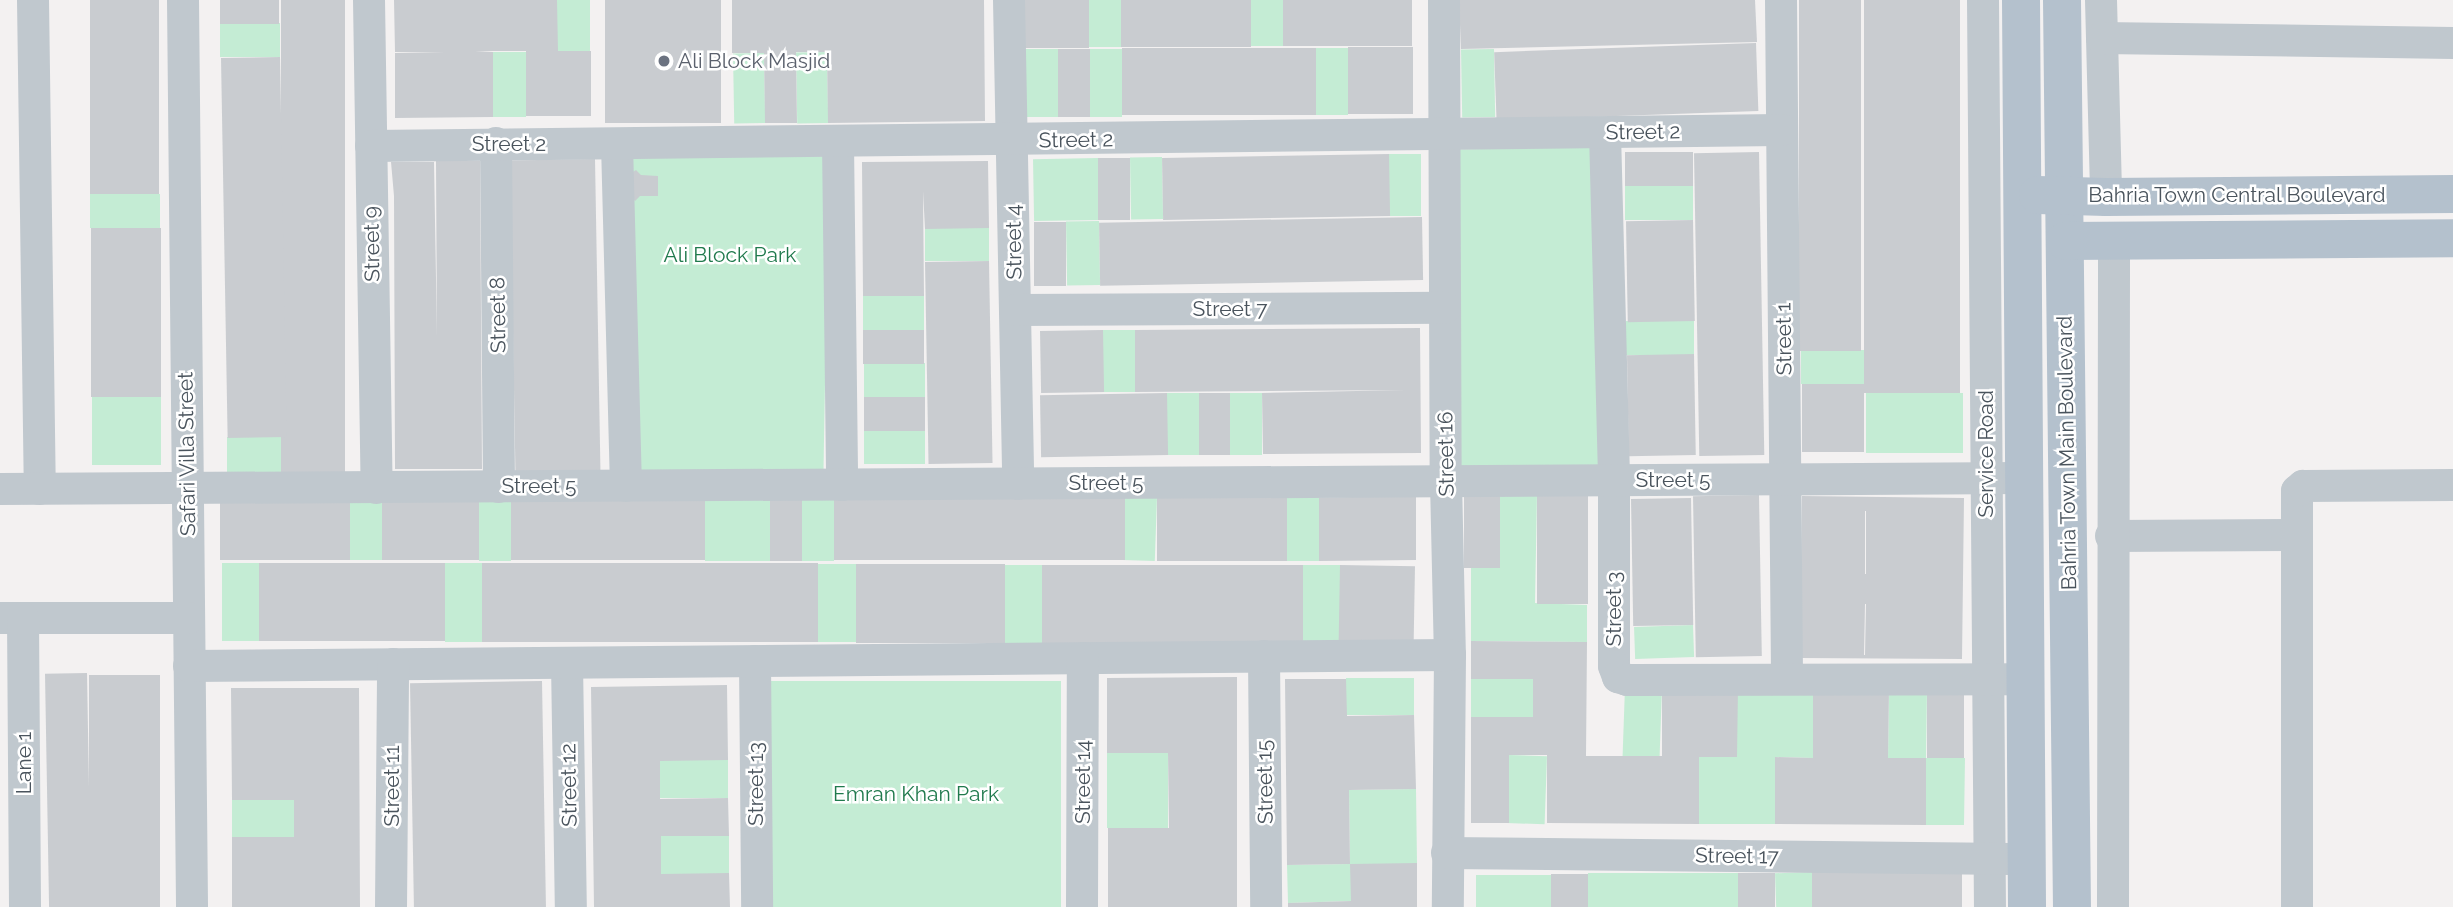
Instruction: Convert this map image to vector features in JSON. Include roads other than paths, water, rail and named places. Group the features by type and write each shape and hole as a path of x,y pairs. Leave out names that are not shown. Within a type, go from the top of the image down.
{"main road":[{"name":"Bahria Town Main Boulevard","path":"2021,0 2025,679 2008,859 2026,907"},
{"name":"Bahria Town Main Boulevard","path":"2062,0 2072,907"},
{"path":"2021,152 2031,168 2105,229 2239,230 2246,239"},
{"name":"Bahria Town Central Boulevard","path":"2022,194 2106,197 2453,194"},
{"name":"Bahria Town Central Boulevard","path":"2065,241 2453,238"}],"street":[{"path":"33,0 40,489"},
{"name":"Safari Villa Street","path":"183,0 192,907"},
{"name":"Street 9","path":"369,0 377,488"},
{"name":"Street 4","path":"1009,0 1018,484"},
{"name":"Street 16","path":"1444,0 1446,482 1450,654 1448,907"},
{"name":"Street 1","path":"1781,0 1787,678"},
{"name":"Service Road","path":"1983,0 1987,678 2008,859 1990,907"},
{"path":"2101,0 2106,197"},
{"path":"2102,38 2453,43"},
{"name":"Street 2","path":"371,146 496,143 838,143 1782,130"},
{"name":"Street 3","path":"1605,133 1614,481 1614,666 1618,677 2025,679"},
{"name":"Street 8","path":"496,143 499,486"},
{"path":"838,143 842,485"},
{"path":"617,144 626,486"},
{"path":"2113,907 2111,536 2114,240"},
{"name":"Street 7","path":"1015,310 1445,308"},
{"name":"Street 5","path":"0,489 2024,478"},
{"path":"2297,907 2297,491 2303,486 2453,485"},
{"path":"2111,536 2295,536"},
{"path":"12,618 189,618"},
{"name":"Lane 1","path":"12,618 12,825 25,907"},
{"path":"189,666 1450,654"},
{"name":"Street 15","path":"1264,656 1266,907"},
{"name":"Street 14","path":"1082,907 1083,658"},
{"name":"Street 13","path":"755,661 757,907"},
{"name":"Street 12","path":"566,663 571,907"},
{"name":"Street 11","path":"391,907 393,664"},
{"name":"Street 17","path":"1447,853 2008,859"}],"place":[{"name":"Ali Block Masjid","path":"664,61"}],"park label":[{"name":"Ali Block Park","path":"730,255"},
{"name":"Emran Khan Park","path":"916,794"}]}
